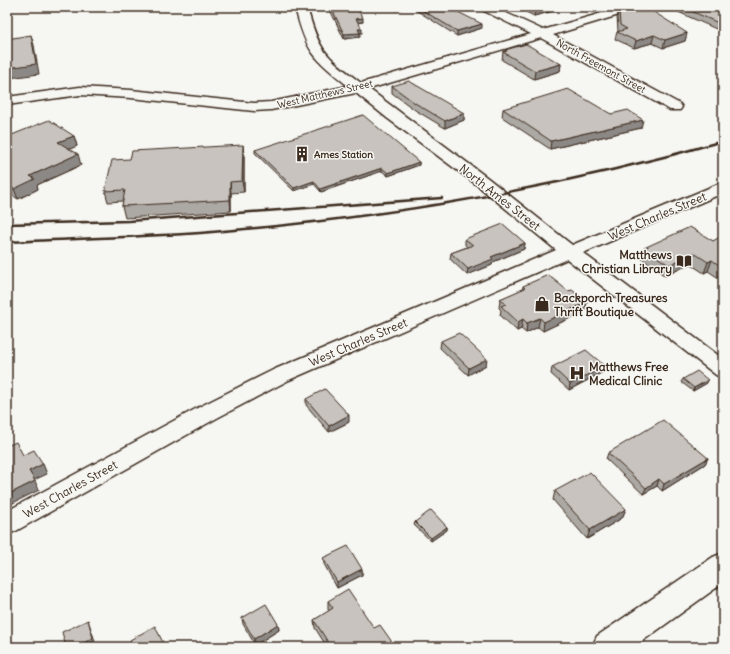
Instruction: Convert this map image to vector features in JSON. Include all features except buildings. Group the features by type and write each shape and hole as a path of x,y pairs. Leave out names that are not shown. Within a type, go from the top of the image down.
{"main road":[{"path":"608,647 723,566"}],"street":[{"name":"North Ames Street","path":"301,7 314,50 358,88 483,182 570,252 723,370"},
{"name":"North Freemont Street","path":"484,7 557,41 675,107"},
{"name":"West Matthews Street","path":"7,101 80,91 131,94 254,107 270,106 358,88 635,7"},
{"name":"West Charles Street","path":"7,523 209,412 280,376 723,187"}],"railway":[{"path":"7,242 200,233 332,220 398,211 529,188 594,174 723,141"},
{"path":"7,224 129,221 442,198"}],"place":[{"name":"Ames Station","path":"302,154"},
{"name":"Matthews Christian Library","path":"684,261"},
{"name":"Backporch Treasures Thrift Boutique","path":"542,304"},
{"name":"Matthews Free Medical Clinic","path":"577,373"}]}
